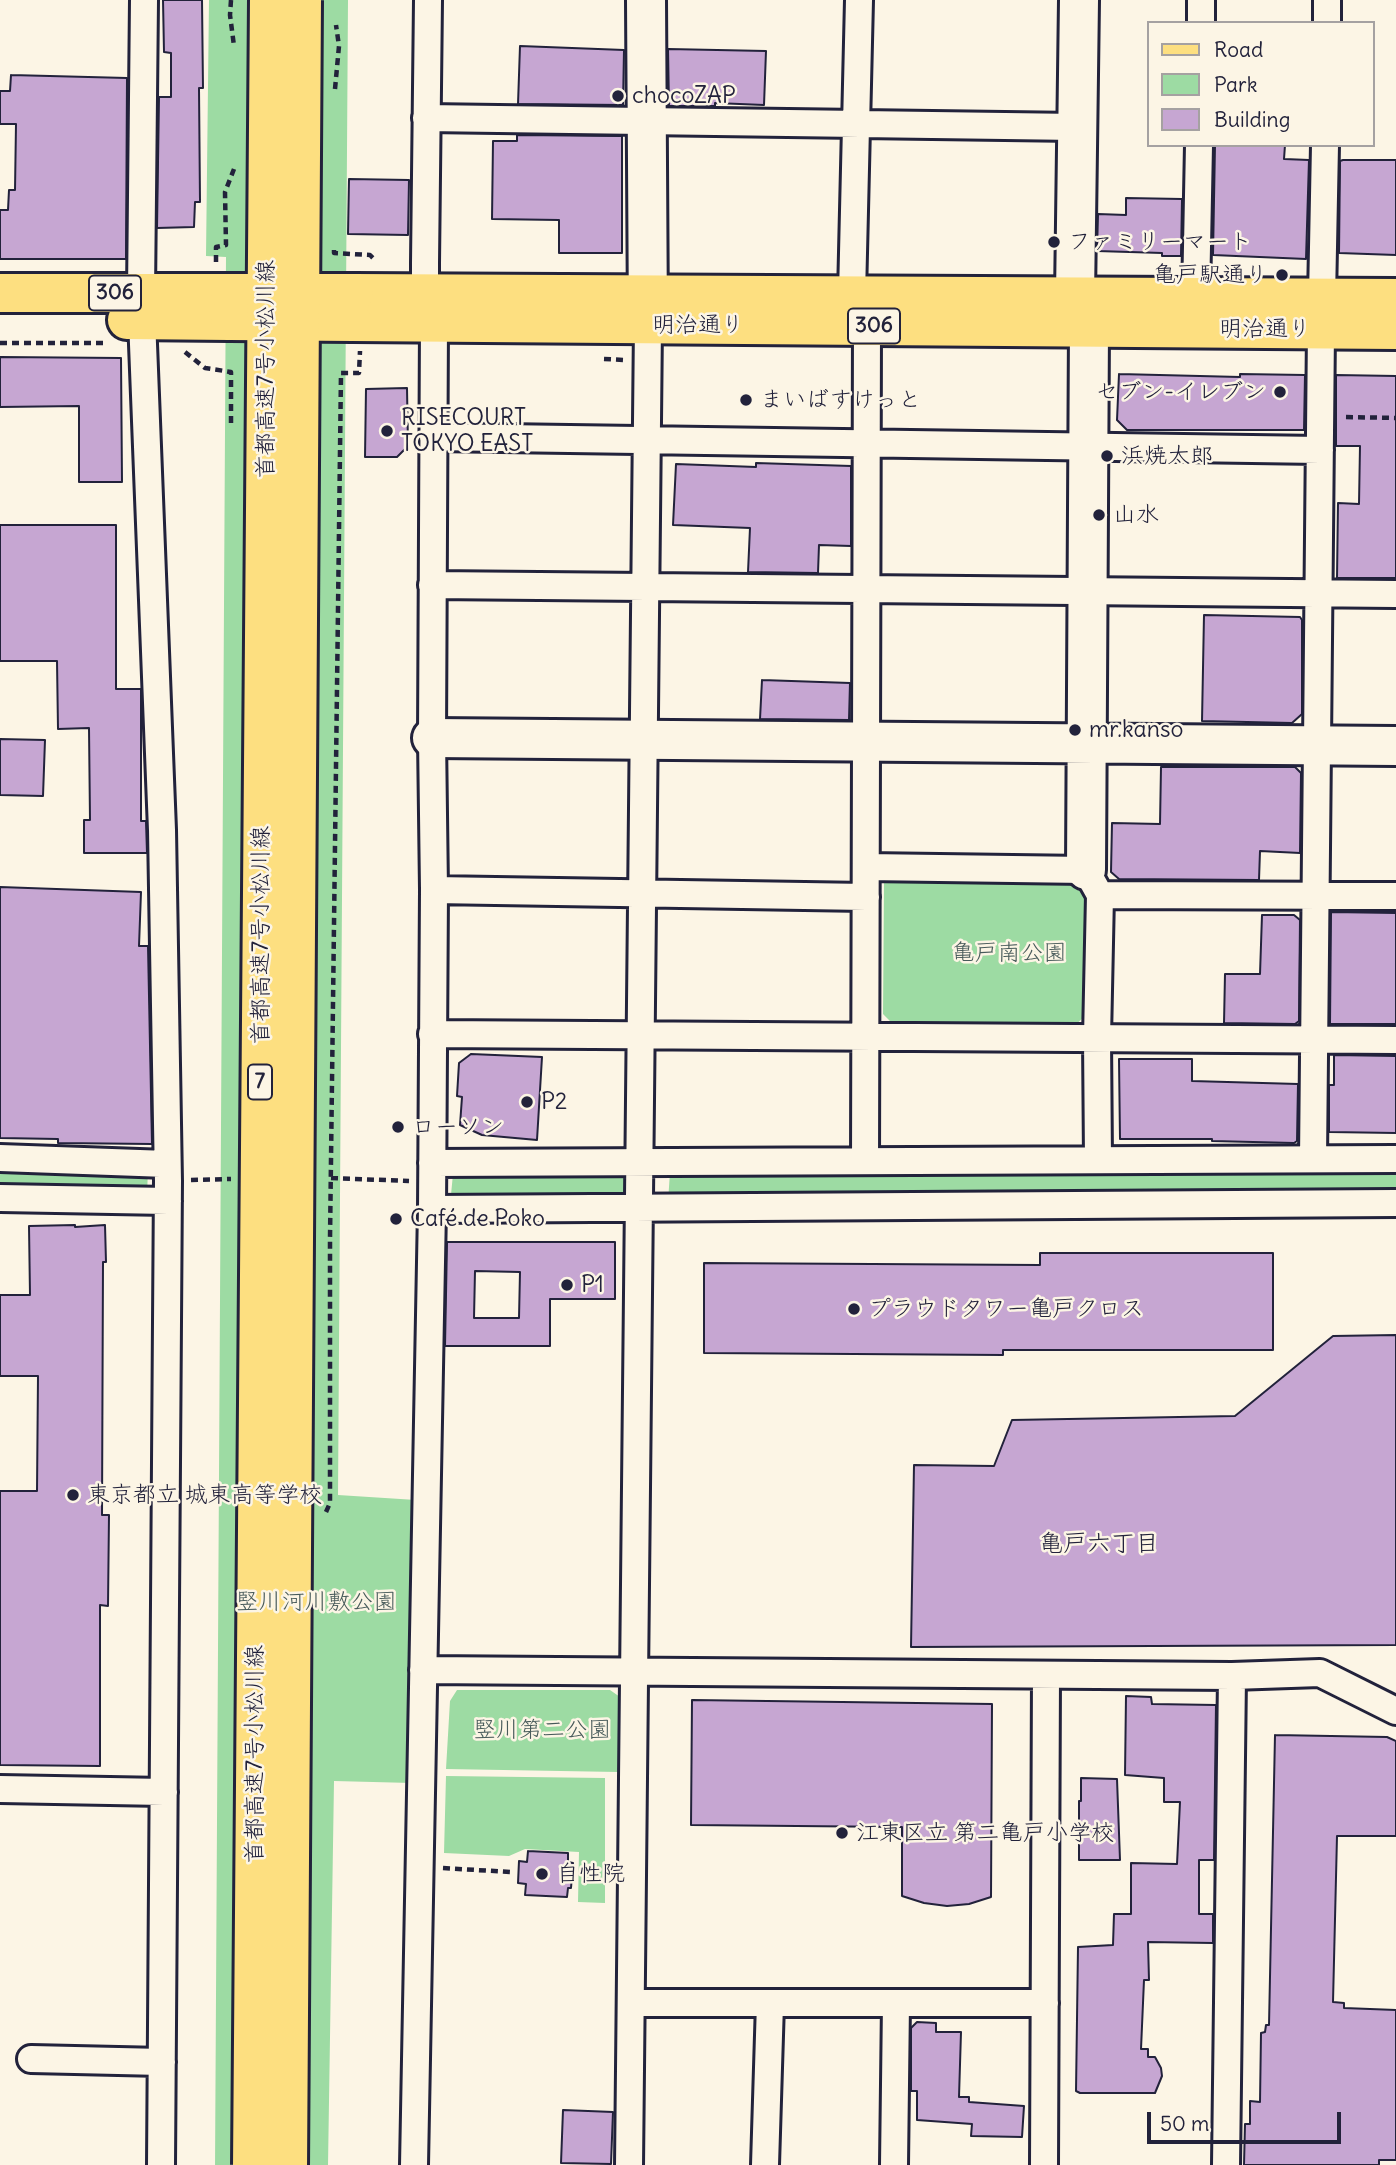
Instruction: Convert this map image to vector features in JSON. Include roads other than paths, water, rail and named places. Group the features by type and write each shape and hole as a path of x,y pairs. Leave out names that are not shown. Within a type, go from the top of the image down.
{"main road":[{"name":"首都高速7号小松川線","path":"252,2165 269,0"},
{"name":"首都高速7号小松川線","path":"288,2165 302,0"},
{"name":"明治通り","path":"0,293 142,307"},
{"name":"明治通り","path":"0,320 142,307 225,295 354,308 1321,314 1396,299"},
{"name":"明治通り","path":"1082,312 1196,297 1321,314 1396,330"}],"street":[{"path":"144,0 142,307 162,830 168,1201 162,2165"},
{"path":"414,2165 432,1209 433,437 426,118 428,0"},
{"path":"629,2165 647,440 646,0"},
{"path":"859,0 856,124 860,311 867,444 865,1161"},
{"path":"1079,0 1077,127 1088,447 1086,743 1093,882 1098,1160"},
{"path":"1201,0 1201,21"},
{"path":"1327,0 1327,21"},
{"path":"426,118 1077,127"},
{"path":"1196,297 1199,147"},
{"path":"1313,1159 1325,147"},
{"path":"433,437 1320,450"},
{"path":"432,585 1396,594"},
{"path":"432,738 1396,746"},
{"path":"866,867 1316,896 1396,896"},
{"path":"434,890 866,897"},
{"path":"432,1034 1396,1040"},
{"path":"0,1158 167,1164"},
{"path":"432,1163 1396,1159"},
{"path":"0,1198 168,1201"},
{"path":"432,1209 1396,1203"},
{"path":"423,1670 1232,1676 1320,1673 1396,1711"},
{"path":"1044,2165 1046,1675"},
{"path":"1226,2165 1232,1676"},
{"path":"0,1789 164,1792"},
{"path":"631,2003 1045,2003"},
{"path":"765,2165 770,2003"},
{"path":"894,2165 896,2003"},
{"path":"31,2059 162,2062"}],"place":[{"name":"chocoZAP","path":"618,96"},
{"name":"ファミリーマート","path":"1054,242"},
{"name":"亀戸駅通り","path":"1282,275"},
{"name":"セブン-イレブン","path":"1280,392"},
{"name":"まいばすけっと","path":"746,400"},
{"name":"RISECOURT TOKYO EAST","path":"387,431"},
{"name":"浜焼太郎","path":"1107,456"},
{"name":"山水","path":"1099,515"},
{"name":"mr.kanso","path":"1075,730"},
{"name":"P2","path":"527,1102"},
{"name":"ローソン","path":"398,1127"},
{"name":"Café de Poko","path":"396,1219"},
{"name":"P1","path":"567,1285"},
{"name":"プラウドタワー亀戸クロス","path":"854,1309"},
{"name":"東京都立 城東高等学校","path":"73,1495"},
{"name":"江東区立 第二亀戸小学校","path":"842,1833"},
{"name":"自性院","path":"542,1874"}],"district":[{"name":"亀戸六丁目","path":"1099,1544"}],"park label":[{"name":"亀戸南公園","path":"1009,953"},
{"name":"竪川河川敷公園","path":"316,1602"},
{"name":"竪川第二公園","path":"542,1730"}]}
